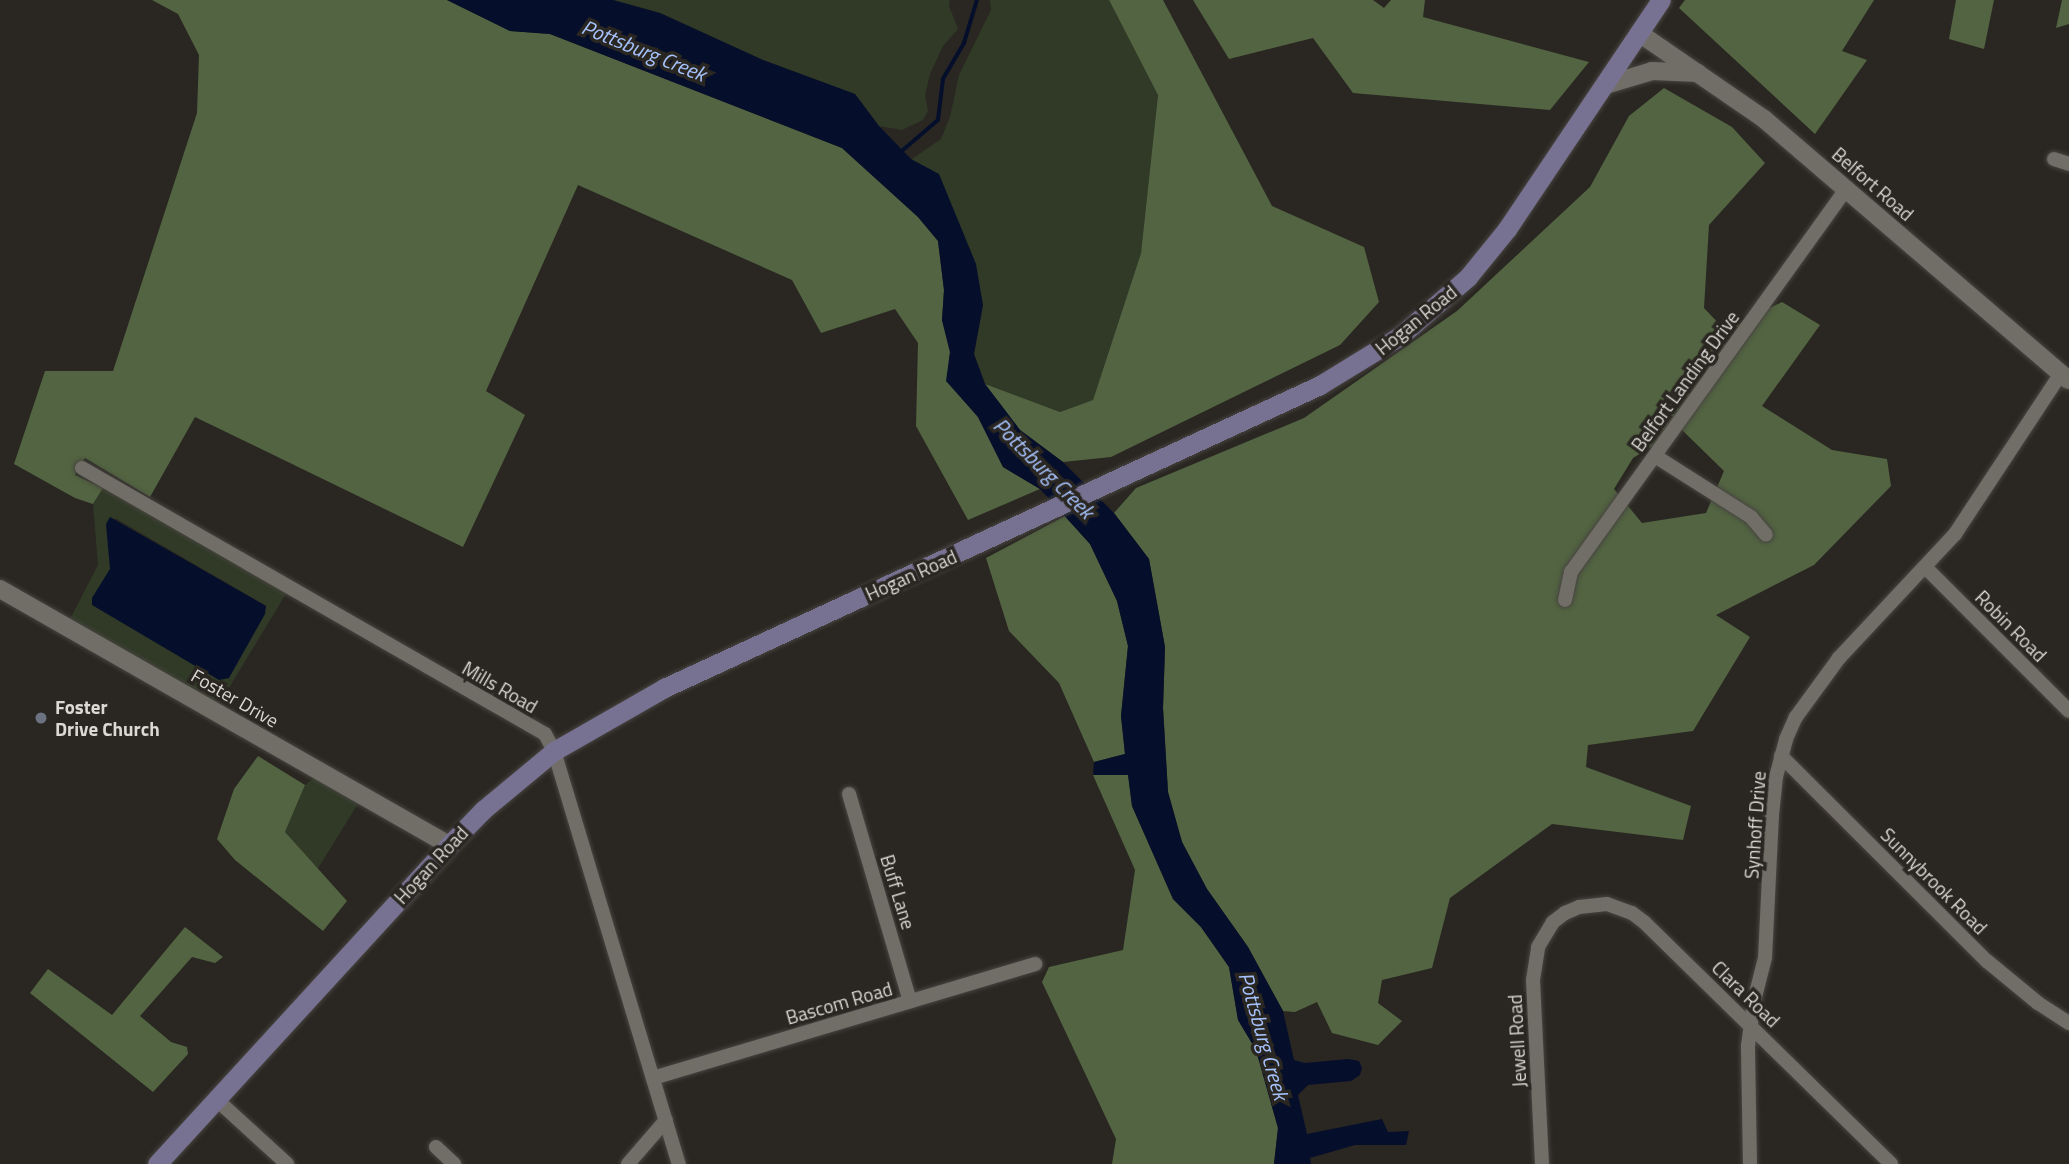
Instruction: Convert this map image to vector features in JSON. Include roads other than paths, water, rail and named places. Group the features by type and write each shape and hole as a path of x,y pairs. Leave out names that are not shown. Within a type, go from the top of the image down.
{"main road":[{"name":"Hogan Road","path":"157,1164 449,845 483,810 554,751 664,688 1320,386 1374,354 1409,328 1476,268 1507,229 1661,0"}],"street":[{"name":"Belfort Road","path":"1639,33 1764,118 2065,376"},
{"path":"1605,85 1652,71 1702,74"},
{"path":"2054,159 2069,163"},
{"name":"Belfort Landing Drive","path":"1565,600 1571,572 1846,189"},
{"name":"Synhoff Drive","path":"1750,1164 1747,1073 1751,1025 1765,958 1772,815 1781,756 1796,717 1839,658 1955,534 2065,376"},
{"path":"1655,456 1751,517 1766,535"},
{"name":"Mills Road","path":"82,468 545,734 554,751 679,1164"},
{"name":"Robin Road","path":"1926,568 2069,711"},
{"name":"Foster Drive","path":"0,589 449,845"},
{"name":"Sunnybrook Road","path":"1781,756 1987,961 2038,1003 2069,1023"},
{"name":"Buff Lane","path":"849,794 910,1002"},
{"name":"Clara Road","path":"1553,922 1579,907 1592,904 1607,904 1632,913 1751,1025 1891,1164"},
{"name":"Jewell Road","path":"1542,1164 1533,980 1538,947 1553,922"},
{"name":"Bascom Road","path":"653,1077 1035,964"},
{"path":"217,1100 287,1164"},
{"path":"628,1164 666,1120"},
{"path":"436,1147 454,1164"}],"water":[{"name":"Pottsburg Creek","path":"447,0 613,0 660,13 763,60 855,94 879,126 911,159 939,174 976,264 983,305 974,354 985,384 1020,430 1063,462 1114,513 1149,559 1165,647 1163,708 1168,792 1182,842 1207,889 1248,947 1283,1011 1294,1060 1305,1063 1348,1059 1359,1061 1362,1068 1360,1075 1351,1081 1308,1085 1298,1095 1307,1134 1382,1119 1388,1132 1409,1131 1406,1145 1355,1145 1310,1158 1311,1164 1274,1164 1278,1128 1256,1050 1238,1020 1229,967 1201,927 1173,899 1132,806 1128,775 1093,775 1094,762 1125,754 1121,716 1128,646 1117,601 1090,544 1040,489 1003,467 978,417 946,381 950,352 942,320 944,290 938,241 918,217 842,148 550,34 510,31"},
{"path":"110,517 266,606 265,614 229,678 219,680 92,605 92,598 110,569 106,524"}],"waterway":[{"path":"903,150 938,120 943,79 964,43 977,0"}],"place":[{"name":"Foster Drive Church","path":"41,718"}]}
